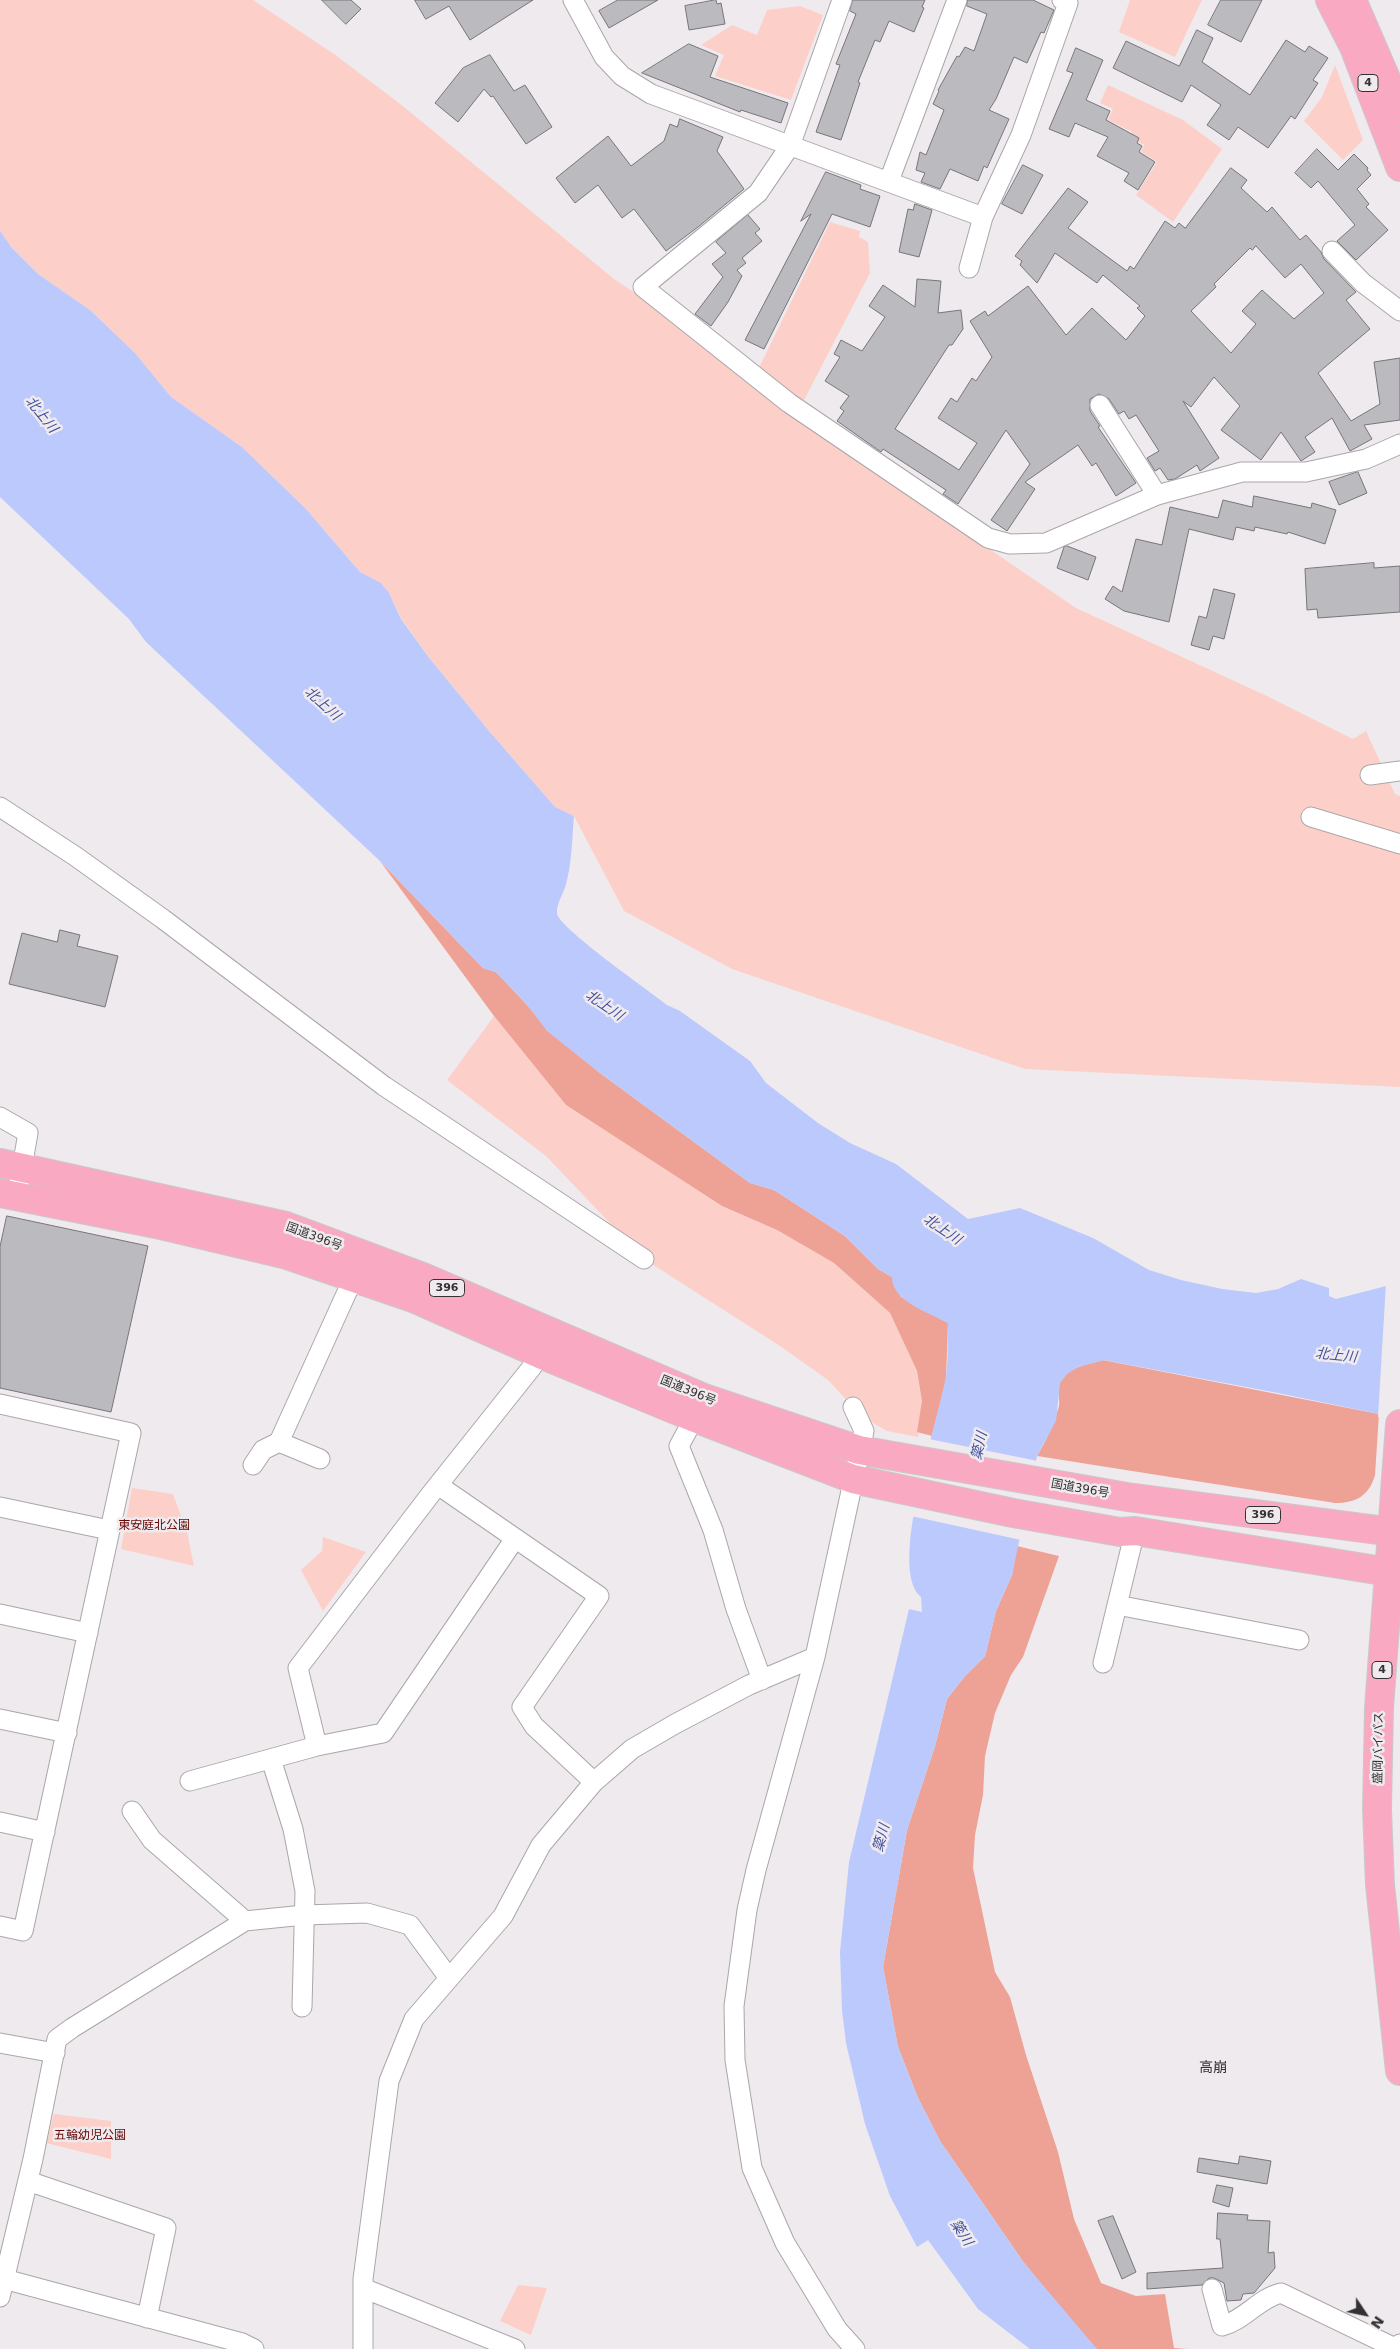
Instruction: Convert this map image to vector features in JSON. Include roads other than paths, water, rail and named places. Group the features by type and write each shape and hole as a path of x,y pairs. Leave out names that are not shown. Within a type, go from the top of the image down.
{"highway":[{"name":"4","path":"1330,0 1354,47 1400,167"},
{"name":"4","path":"1352,0 1400,111"},
{"name":"国道396号","path":"11,1166 286,1226 362,1267 413,1298 546,1344 700,1408 864,1482 1013,1513 1389,1572"},
{"name":"国道396号","path":"8,1194 156,1224 287,1255 362,1267"},
{"name":"国道396号","path":"700,1408 870,1452 1127,1497 1396,1533"},
{"name":"盛岡バイパス","path":"1400,1424 1395,1490 1396,1533 1389,1572 1379,1708 1377,1808 1380,1885 1400,2071"}],"street":[{"path":"573,0 604,57 622,76 651,94 982,217"},
{"path":"842,0 790,146 758,193 644,288 789,404 988,538 1010,544 1046,543 1118,510 1157,495 1242,472 1306,472 1366,459 1400,444"},
{"path":"888,181 957,0"},
{"path":"969,268 982,217 1021,135 1068,3 1062,0"},
{"path":"1332,251 1363,283 1400,311"},
{"path":"1100,405 1157,495"},
{"path":"1370,775 1400,771"},
{"path":"0,807 75,856 163,919 384,1086 644,1259"},
{"path":"1311,817 1400,844"},
{"path":"0,1117 28,1133 11,1166 8,1194"},
{"path":"253,1465 263,1450 279,1442 362,1267"},
{"path":"317,1746 298,1668 546,1344"},
{"path":"0,1404 131,1433 23,1931 0,1926"},
{"path":"853,1407 864,1431 870,1452 864,1482 758,1861 747,1910 734,2006 735,2060 752,2168 784,2243 837,2329 855,2349"},
{"path":"700,1408 679,1446 713,1530 736,1609 762,1680"},
{"path":"279,1442 320,1459"},
{"path":"438,1485 514,1540 599,1596 522,1707 534,1726 594,1782"},
{"path":"0,1507 109,1530"},
{"path":"1102,1663 1117,1605 1127,1532"},
{"path":"190,1781 317,1746 383,1733 514,1540"},
{"path":"1117,1605 1299,1640"},
{"path":"0,1614 88,1633"},
{"path":"364,2349 363,2288 389,2081 414,2019 503,1916 541,1845 594,1782 632,1749 675,1724 762,1680 815,1657"},
{"path":"0,1719 67,1733"},
{"path":"271,1759 294,1829 305,1891 302,2007"},
{"path":"132,1811 152,1840 245,1921"},
{"path":"0,1822 45,1832"},
{"path":"254,2349 242,2343 147,2318 2,2288 28,2181 57,2039 245,1921 304,1915 367,1913 410,1925 449,1978"},
{"path":"0,2043 55,2053"},
{"path":"28,2181 166,2228 147,2318"},
{"path":"363,2288 515,2349"},
{"path":"1212,2289 1222,2326 1232,2323 1270,2295 1282,2293 1395,2348 1400,2344"}],"water":[{"path":"0,231 12,248 38,274 90,310 135,353 171,397 242,447 306,509 360,572 381,583 389,593 401,619 430,659 489,731 555,807 574,816 568,876 557,910 561,920 588,945 667,1005 680,1011 750,1061 766,1083 818,1123 850,1143 896,1164 968,1219 1020,1208 1093,1238 1149,1270 1181,1280 1222,1289 1256,1293 1278,1289 1301,1279 1329,1288 1329,1296 1336,1299 1390,1285 1400,1421 1379,1414 1283,1394 1104,1360 1078,1367 1067,1374 1060,1383 1056,1421 1037,1456 1012,1575 996,1611 985,1656 965,1676 947,1699 935,1746 907,1830 883,1967 898,2047 918,2098 940,2141 1024,2263 1097,2349 1030,2349 978,2309 928,2240 917,2247 890,2196 865,2124 846,2043 842,2010 840,1952 849,1862 909,1609 922,1612 921,1597 912,1581 909,1557 918,1494 946,1374 948,1323 905,1299 893,1285 892,1277 878,1269 845,1236 774,1190 750,1183 600,1073 547,1031 529,1007 496,972 483,968 380,861 146,642 129,619 0,497"}],"district":[{"name":"高崩","path":"1213,2068"}],"water label":[{"name":"北上川","path":"41,415"},
{"name":"北上川","path":"322,704"},
{"name":"北上川","path":"604,1006"},
{"name":"北上川","path":"942,1230"},
{"name":"北上川","path":"1336,1356"},
{"name":"簗川","path":"980,1446"},
{"name":"簗川","path":"882,1838"},
{"name":"簗川","path":"961,2233"}],"park label":[{"name":"東安庭北公園","path":"154,1526"},
{"name":"五輪幼児公園","path":"90,2136"}]}
